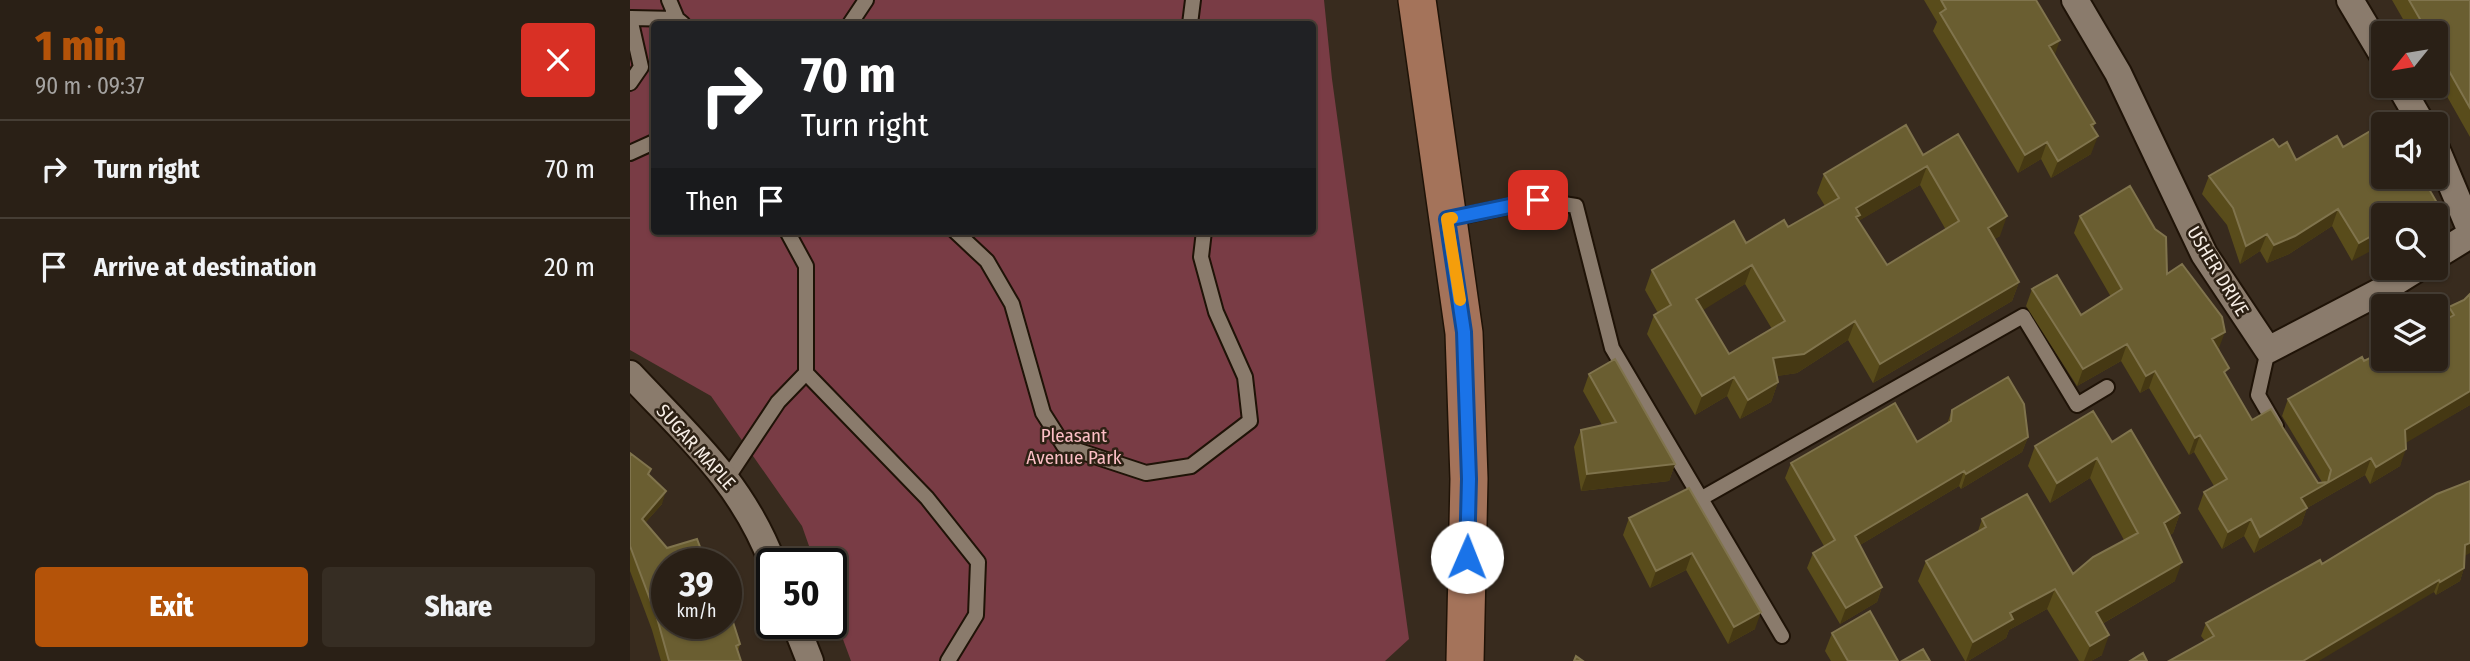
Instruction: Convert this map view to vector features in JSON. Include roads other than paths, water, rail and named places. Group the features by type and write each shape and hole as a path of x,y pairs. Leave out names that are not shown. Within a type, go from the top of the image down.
{"main road":[{"path":"1417,0 1464,332 1469,479 1465,661"}],"street":[{"name":"USHER DRIVE","path":"2075,0 2118,73 2204,254 2268,350"},
{"path":"2350,0 2371,35"},
{"path":"2448,177 2470,229"},
{"path":"2448,249 2470,235"},
{"path":"2268,350 2398,280"},
{"name":"SUGAR MAPLE","path":"630,374 728,477 767,548"},
{"path":"801,639 810,661"}],"lane":[{"path":"669,0 680,21"},
{"path":"852,21 866,0"},
{"path":"1190,21 1193,0"},
{"path":"630,82 641,67 630,18 668,21"},
{"path":"630,153 651,143"},
{"path":"1447,219 1538,200 1576,206 1612,348 1782,636"},
{"path":"728,477 778,402 806,373 806,266 789,235"},
{"path":"959,235 987,261 1012,304 1043,413 1064,446 1146,474 1191,466 1250,421 1245,377 1216,312 1201,257 1204,235"},
{"path":"1702,498 2023,316 2077,405 2107,387"},
{"path":"2268,350 2258,395 2284,438"},
{"path":"806,373 927,498 978,562 976,615 948,661"}],"park label":[{"name":"Pleasant Avenue Park","path":"1074,446"}]}
